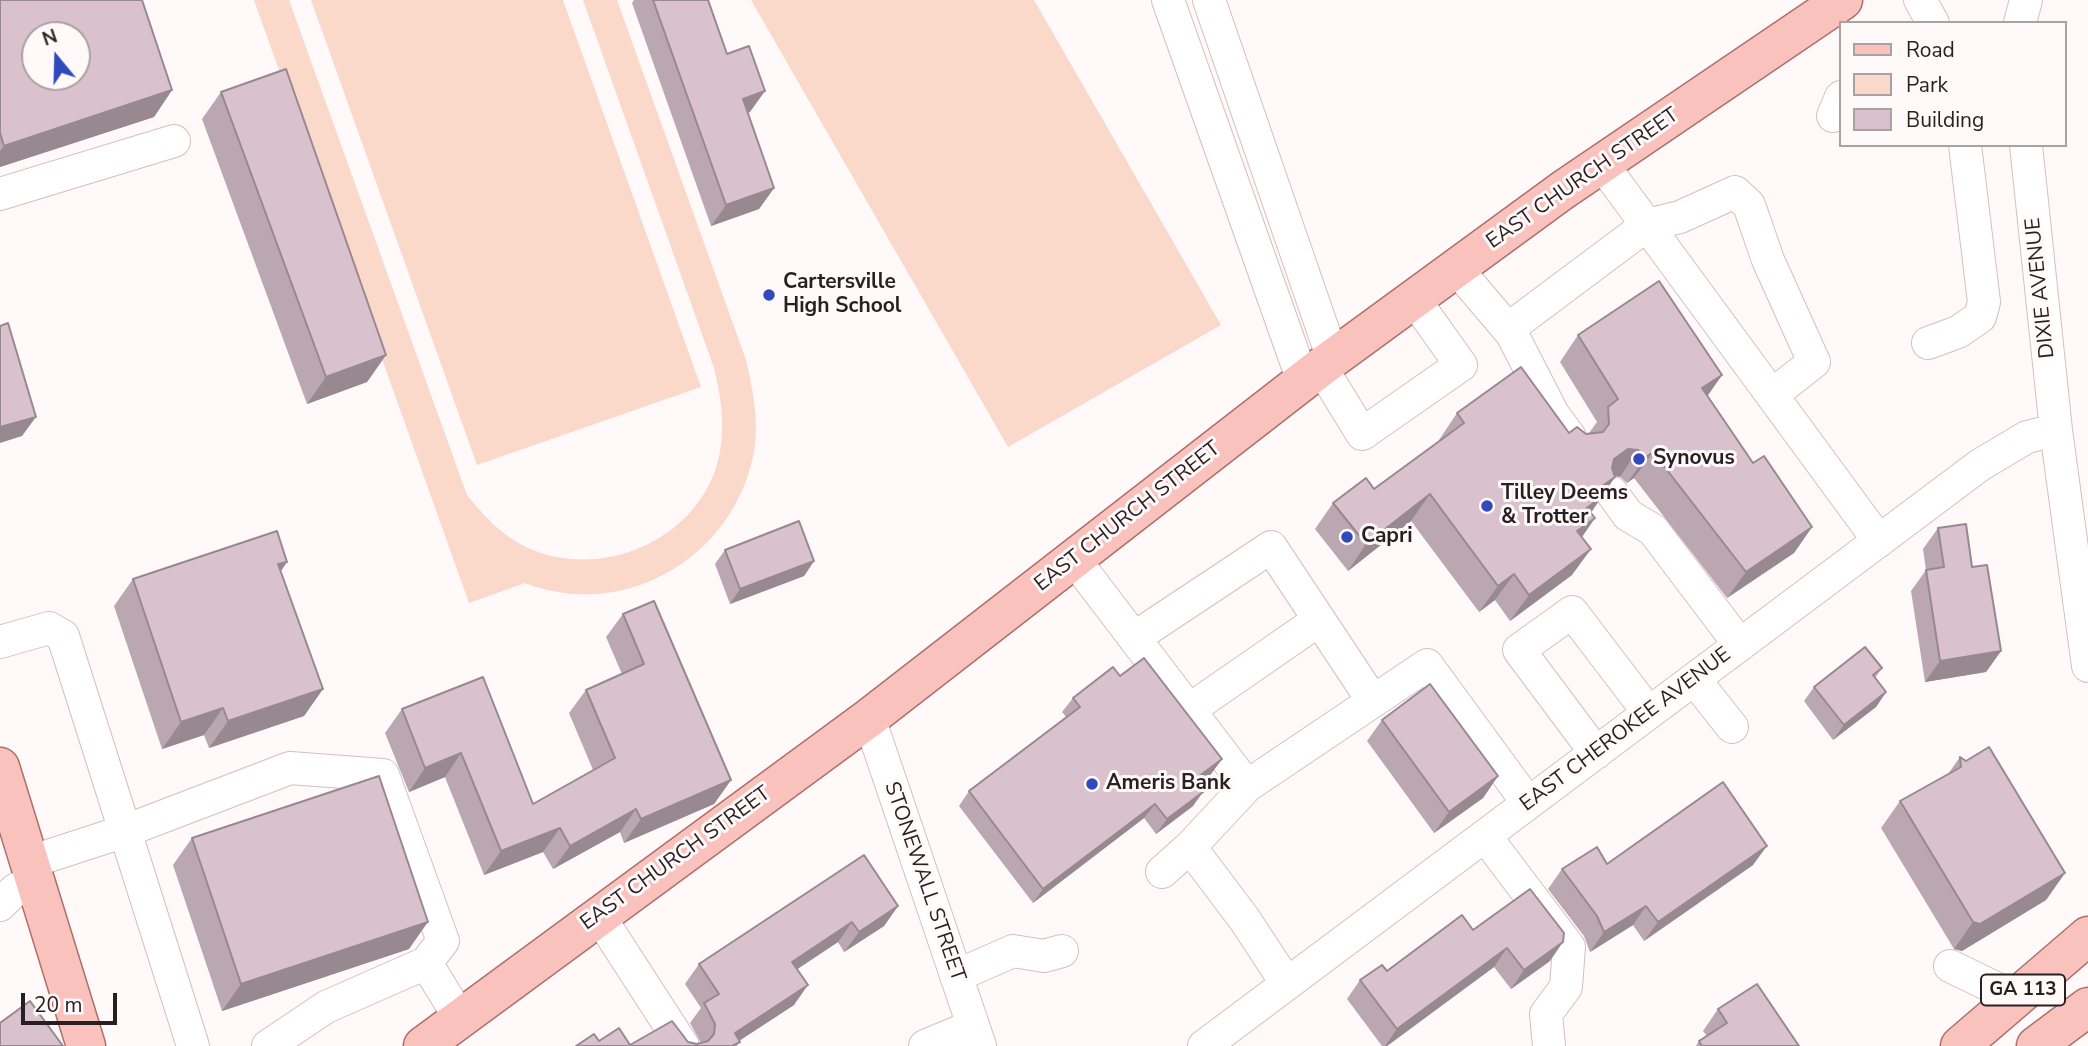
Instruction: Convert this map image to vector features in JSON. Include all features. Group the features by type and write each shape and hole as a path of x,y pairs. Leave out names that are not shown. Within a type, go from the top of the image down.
{"main road":[{"name":"EAST CHURCH STREET","path":"438,1037 869,718 1319,369 1602,164 1838,2"},
{"path":"0,767 86,1046"},
{"name":"GA 113","path":"1960,1046 2088,936"},
{"name":"GA 113","path":"2042,1042 2088,1007"},
{"path":"2042,1042 2088,1035"}],"street":[{"path":"1168,0 1319,369 1362,434 1461,365 1414,299"},
{"path":"1209,0 1319,369"},
{"path":"1920,0 1932,21"},
{"path":"2011,0 2013,21"},
{"path":"2021,21 2026,0"},
{"path":"0,194 174,141"},
{"path":"1928,343 1958,332 1980,317 1984,302 1965,147"},
{"name":"DIXIE AVENUE","path":"2026,147 2056,430 2088,666"},
{"path":"1602,164 1879,541"},
{"path":"1508,329 1647,225 1680,217 1735,192 1749,205 1768,260 1814,362 1772,395"},
{"path":"1456,268 1508,329 1553,414 1574,443"},
{"name":"EAST CHEROKEE AVENUE","path":"1203,1046 2004,450 2027,437 2056,430"},
{"path":"1612,493 1628,515 1653,530 1740,645"},
{"path":"1134,638 1271,547 1373,701"},
{"path":"1074,559 1247,786"},
{"path":"1596,753 1518,650 1572,612 1649,713"},
{"path":"1189,710 1319,620"},
{"path":"0,642 49,628 63,636 193,1046"},
{"path":"1162,872 1190,847 1247,786 1427,665 1528,803"},
{"path":"1694,679 1732,727"},
{"name":"STONEWALL STREET","path":"869,718 977,1036"},
{"path":"0,905 33,870 125,831 290,768 383,775 443,941 426,963 326,1007 268,1046"},
{"path":"1485,836 1569,947 1566,987 1546,1014 1549,1046"},
{"path":"1190,847 1245,920 1287,984"},
{"path":"599,916 683,1046"},
{"path":"956,976 1013,951 1044,956 1062,951"},
{"path":"426,963 438,1037"},
{"path":"1950,966 2014,997"},
{"path":"926,1046 977,1036"}],"green space":[{"path":"254,0 289,0 467,495 494,524 526,547 556,557 586,559 617,555 646,545 672,529 694,508 710,482 720,452 722,430 714,368 583,0 617,0 746,360 754,399 754,452 738,500 718,530 693,555 664,575 631,588 597,594 561,593 525,583 469,603"},
{"path":"311,0 563,0 701,387 477,465"},
{"path":"751,0 1034,0 1221,325 1008,447"}],"building":[{"path":"0,0 142,0 172,90 4,146 0,133"},
{"path":"653,0 708,0 727,54 749,46 765,91 743,99 774,188 726,205"},
{"path":"286,69 386,355 326,377 221,92"},
{"path":"1659,281 1722,375 1702,388 1753,463 1764,456 1812,527 1746,572 1653,452 1646,457 1638,450 1628,449 1614,459 1612,468 1615,477 1598,489 1603,495 1587,508 1595,518 1577,531 1591,549 1529,595 1514,574 1498,586 1430,494 1366,544 1333,503 1366,478 1374,489 1464,423 1457,413 1521,367 1569,433 1577,427 1586,434 1603,432 1609,424 1608,407 1618,399 1578,335"},
{"path":"8,323 36,417 0,427 0,326"},
{"path":"799,521 814,561 740,589 725,550"},
{"path":"1966,524 1972,567 1987,565 2001,651 1940,661 1926,570 1944,567 1938,528"},
{"path":"277,531 287,562 278,564 323,689 228,721 223,708 181,722 133,579"},
{"path":"654,601 731,780 641,819 636,809 570,846 560,828 501,851 461,753 425,768 402,709 483,677 533,804 615,758 586,690 644,664 623,614"},
{"path":"1865,647 1882,668 1873,675 1886,692 1844,725 1814,687"},
{"name":"Ameris Bank","path":"1144,658 1222,759 1194,780 1203,792 1167,819 1155,804 1043,889 969,791 1080,707 1073,698 1113,667 1120,676"},
{"path":"1430,684 1498,776 1449,812 1382,720"},
{"path":"1989,747 2065,873 1980,924 1973,922 1900,801 1961,767 1960,757 1966,761"},
{"path":"379,776 428,922 241,984 192,838"},
{"path":"1723,782 1767,846 1658,922 1646,906 1604,932 1597,916 1562,869 1597,847 1607,864"},
{"path":"864,855 898,906 859,932 852,922 792,962 808,985 735,1033 740,1042 732,1046 576,1046 594,1034 599,1041 619,1028 630,1045 672,1021 688,1042 697,1044 708,1041 714,1034 715,1024 704,1003 719,994 699,964"},
{"path":"1530,889 1564,933 1563,942 1524,970 1507,948 1397,1029 1360,980 1382,965 1387,971 1462,915 1473,930"},
{"path":"1757,984 1799,1046 1702,1046 1699,1041 1727,1023 1718,1009"},
{"path":"30,1001 63,1046 0,1046 0,1023"}],"place":[{"name":"Cartersville High School","path":"769,295"},
{"name":"Synovus","path":"1639,459"},
{"name":"Tilley Deems & Trotter","path":"1487,506"},
{"name":"Capri","path":"1347,537"},
{"name":"Ameris Bank","path":"1092,784"}]}
